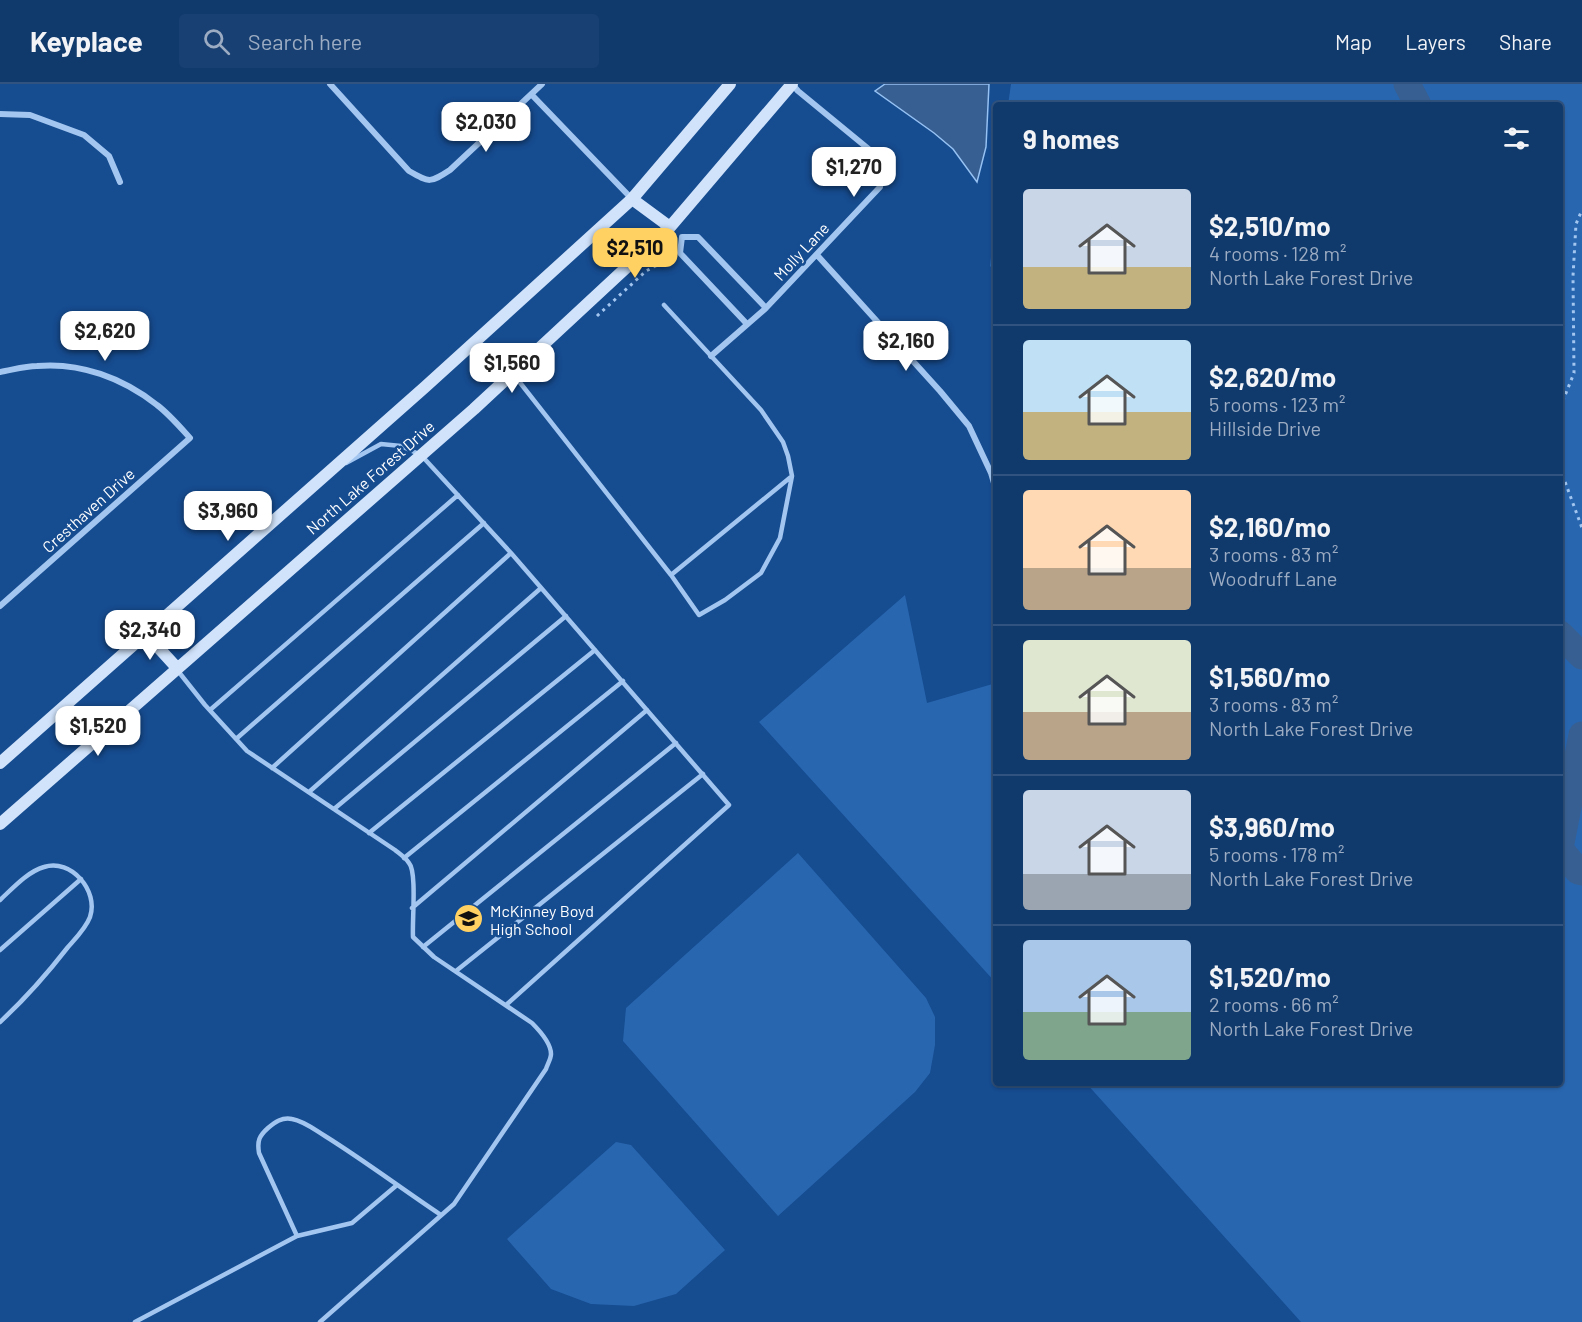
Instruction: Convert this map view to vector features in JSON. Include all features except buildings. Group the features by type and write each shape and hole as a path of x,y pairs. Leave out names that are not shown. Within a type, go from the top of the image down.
{"main road":[{"name":"North Lake Forest Drive","path":"0,763 633,199 730,84"},
{"name":"North Lake Forest Drive","path":"0,824 421,455 670,227 792,84"},
{"path":"633,199 670,227"},
{"path":"146,634 177,668"}],"street":[{"path":"330,84 409,171 426,181 435,179 450,170 542,84"},
{"name":"Molly Lane","path":"711,356 766,308 880,187 882,160 792,84"},
{"path":"532,94 633,199"},
{"path":"0,114 30,115 84,135 109,156 120,182"},
{"path":"670,227 682,237 698,237 766,308"},
{"path":"682,237 680,253 747,324"},
{"path":"817,255 969,426 993,480"},
{"name":"Cresthaven Drive","path":"0,372 36,366 66,366 102,374 129,386 159,406 190,438 0,606"}],"lane":[{"path":"512,373 671,575 699,615 725,600 761,573 780,538 792,476 783,442 761,410 664,305"},
{"path":"329,472 381,444 402,446 421,455 511,553 729,805 506,1005"},
{"path":"671,575 792,476"},
{"path":"210,711 458,495"},
{"path":"236,739 484,523"},
{"path":"272,768 511,553"},
{"path":"309,792 541,588"},
{"path":"334,809 566,616"},
{"path":"369,833 595,650"},
{"path":"177,668 210,711 247,751 395,850 411,864 414,875 413,937 434,957 540,1030 551,1053 546,1070 454,1204 320,1322"},
{"path":"404,858 622,681"},
{"path":"412,908 647,710"},
{"path":"423,947 676,743"},
{"path":"456,971 703,774"},
{"path":"0,900 31,873 55,865 66,868 81,879 92,901 90,917 78,936 58,961 0,1022"},
{"path":"0,950 81,879"},
{"path":"297,1236 259,1153 258,1142 260,1137 278,1120 287,1118 303,1123 338,1144 441,1215"},
{"path":"135,1322 297,1236 352,1223 397,1185"}],"path":[{"path":"1563,400 1574,373 1573,276 1576,224 1582,210"},
{"path":"1563,476 1582,528"}],"shaded area":[{"path":"885,84 989,84 986,147 977,182 953,149 875,91"},
{"path":"1011,84 1582,84 1582,1322 1301,1322 1089,1086 1563,1086 1563,102 1008,102"},
{"path":"993,238 993,270 990,266"},
{"path":"905,595 927,703 993,684 993,980 759,722"},
{"path":"798,853 926,998 935,1017 935,1045 930,1073 915,1092 778,1216 623,1041 626,1008"},
{"path":"616,1142 631,1145 725,1250 676,1294 634,1306 591,1304 551,1289 507,1239"}],"waterway":[{"path":"1407,84 1416,102"},
{"path":"1563,637 1582,656"},
{"path":"1563,833 1582,735"},
{"path":"1563,853 1578,871 1582,872"}],"place":[{"name":"McKinney Boyd High School","path":"469,919"}]}
